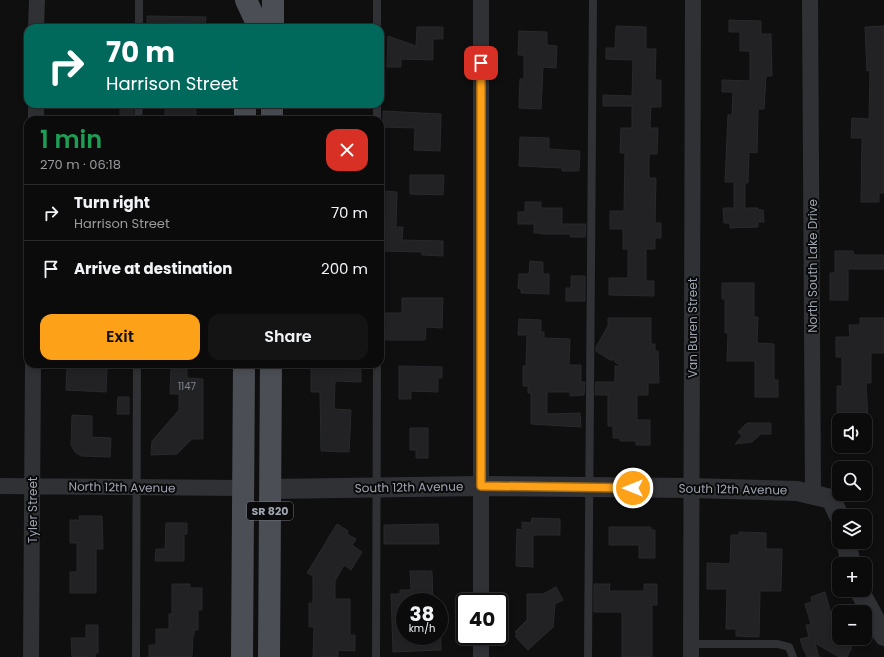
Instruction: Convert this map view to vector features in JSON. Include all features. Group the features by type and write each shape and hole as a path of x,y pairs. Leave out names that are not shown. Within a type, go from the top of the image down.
{"main road":[{"path":"245,24 246,0"},
{"path":"246,0 257,24"},
{"path":"273,0 273,24"},
{"name":"SR 820","path":"242,657 244,368"},
{"name":"SR 820","path":"269,657 271,368"}],"street":[{"path":"36,24 37,0"},
{"path":"481,0 481,593"},
{"name":"Van Buren Street","path":"691,650 693,0"},
{"name":"North South Lake Drive","path":"810,0 813,493"},
{"name":"Tyler Street","path":"31,657 33,368"},
{"name":"North 12th Avenue","path":"0,486 244,488"},
{"name":"South 12th Avenue","path":"270,489 481,486 691,488 797,491 813,493"},
{"path":"813,493 831,499 836,509"},
{"path":"863,597 884,636"},
{"path":"481,645 481,657"}],"lane":[{"path":"139,0 139,24"},
{"path":"377,0 377,24"},
{"path":"588,657 593,0"},
{"path":"136,657 137,368"},
{"path":"376,657 377,368"},
{"path":"691,650 778,644 789,647 793,657"}],"building":[{"path":"147,16 206,17 205,24 147,24"},
{"path":"729,20 761,21 761,34 771,34 772,76 766,76 764,109 758,109 757,153 749,152 748,183 745,183 745,208 758,208 758,210 763,210 764,222 758,222 758,227 730,228 730,223 724,223 723,208 734,208 734,182 725,182 728,115 732,115 733,92 722,92 722,80 750,81 750,51 740,51 740,32 729,32"},
{"path":"616,26 646,27 646,49 656,49 655,80 661,80 661,107 651,107 650,128 658,128 657,154 649,154 649,178 656,178 655,223 661,223 661,238 655,238 655,249 646,249 646,281 654,281 654,296 609,295 609,278 628,278 628,249 623,249 623,229 610,229 610,211 624,211 625,153 620,153 621,128 632,128 632,106 603,106 603,95 632,96 633,60 606,59 606,48 615,48"},
{"path":"884,26 884,193 879,193 879,202 861,202 862,138 851,138 852,118 869,119 870,70 867,71 865,27"},
{"path":"417,27 443,27 443,39 433,39 433,60 401,59 401,67 387,67 388,36 416,46"},
{"path":"519,31 547,32 547,45 557,46 556,68 543,67 541,109 519,108 520,79 524,79 524,55 518,55"},
{"path":"165,108 196,108 196,116 165,116"},
{"path":"120,109 133,109 133,116 120,116"},
{"path":"383,111 441,114 440,151 414,150 415,128 384,127"},
{"path":"520,137 549,138 549,149 580,151 579,171 562,171 562,168 519,166"},
{"path":"410,175 444,175 443,195 410,194"},
{"path":"384,191 397,192 396,227 403,227 402,240 443,241 443,256 422,255 422,252 384,251"},
{"path":"525,202 541,202 541,208 562,208 562,224 586,224 585,237 570,237 570,234 534,233 534,224 518,224 518,212 525,212"},
{"path":"835,251 853,251 854,255 884,255 884,269 848,269 848,300 830,300 830,273 835,273"},
{"path":"530,261 543,262 543,274 549,274 549,294 521,293 521,289 518,288 519,274 529,274"},
{"path":"571,276 585,276 585,301 566,301 566,288 571,288"},
{"path":"722,283 754,283 754,317 758,317 757,343 774,344 774,380 778,380 778,397 755,397 755,361 727,361 728,333 725,333 725,299 722,299"},
{"path":"402,298 443,298 442,328 426,327 425,340 385,340 384,313 402,313"},
{"path":"608,318 651,318 651,344 655,344 655,351 658,351 659,383 648,383 648,395 637,395 637,420 650,420 650,445 636,445 636,441 620,441 620,438 613,438 613,426 608,426 608,395 595,395 596,382 615,382 615,366 621,366 615,362 615,360 610,360 596,351 596,347 608,326"},
{"path":"860,318 884,318 884,353 871,353 871,383 866,383 868,413 837,413 837,386 842,386 842,357 836,357 836,337 850,337 849,325 860,325"},
{"path":"519,319 541,320 541,332 544,332 544,338 570,339 569,365 581,365 581,382 585,382 584,395 570,396 570,392 547,392 547,414 580,413 581,427 531,424 531,393 528,393 528,386 523,386 523,366 526,366 527,335 518,335"},
{"path":"399,366 442,367 442,378 438,378 438,392 411,391 411,399 399,399"},
{"path":"67,368 107,368 106,392 66,390"},
{"path":"311,368 361,369 361,382 335,381 334,409 351,410 349,452 321,451 320,392 311,392"},
{"path":"171,369 187,369 187,378 203,379 203,439 192,439 177,454 151,455 152,441 179,410 179,394 170,394"},
{"path":"118,397 129,397 129,414 117,414"},
{"path":"72,415 92,416 92,437 111,438 110,457 81,456 75,452 71,445"},
{"path":"747,423 771,423 771,434 761,434 752,442 735,444 742,436 738,432"},
{"path":"410,428 428,428 428,458 416,458 416,450 410,450"},
{"path":"79,516 102,516 103,549 96,549 96,593 70,593 70,572 77,572 77,543 70,543 70,520 80,520"},
{"path":"532,518 560,519 560,535 533,535 533,567 516,566 517,529 522,530 522,522 531,523"},
{"path":"166,523 187,523 187,534 184,534 184,561 155,561 156,549 165,549"},
{"path":"337,524 348,531 347,534 356,539 352,545 362,552 351,570 344,565 335,581 335,599 350,599 350,635 355,635 355,651 338,650 338,657 313,657 314,627 309,627 309,603 313,603 313,576 307,573"},
{"path":"438,524 439,544 384,544 384,525"},
{"path":"609,527 651,527 651,530 655,530 655,558 639,558 639,545 609,545"},
{"path":"739,532 766,533 766,549 782,549 781,591 760,591 759,637 736,636 736,629 726,629 727,589 707,589 707,563 730,564 731,535 739,535"},
{"path":"410,571 432,571 433,593 400,593 400,590 411,590"},
{"path":"172,584 190,584 190,588 202,588 202,610 198,610 198,630 194,630 192,657 149,657 149,645 156,645 156,629 169,629 169,614 172,614"},
{"path":"594,584 610,584 609,591 644,591 644,584 657,584 657,605 652,605 652,657 622,657 622,612 594,612"},
{"path":"556,587 563,600 555,604 553,627 528,650 515,636 517,634 515,632 527,620 527,594 543,594"},
{"path":"825,592 832,617 832,645 848,645 852,647 847,657 839,657 815,643 819,657 807,657 800,639 809,637 806,625 811,624 805,604 812,602 811,597"},
{"path":"391,594 396,594 396,645 441,645 441,650 393,652"},
{"path":"86,625 98,625 98,653 95,653 95,657 72,657 71,638 86,638"}],"route":[{"path":"481,63 481,486 633,488"}]}
